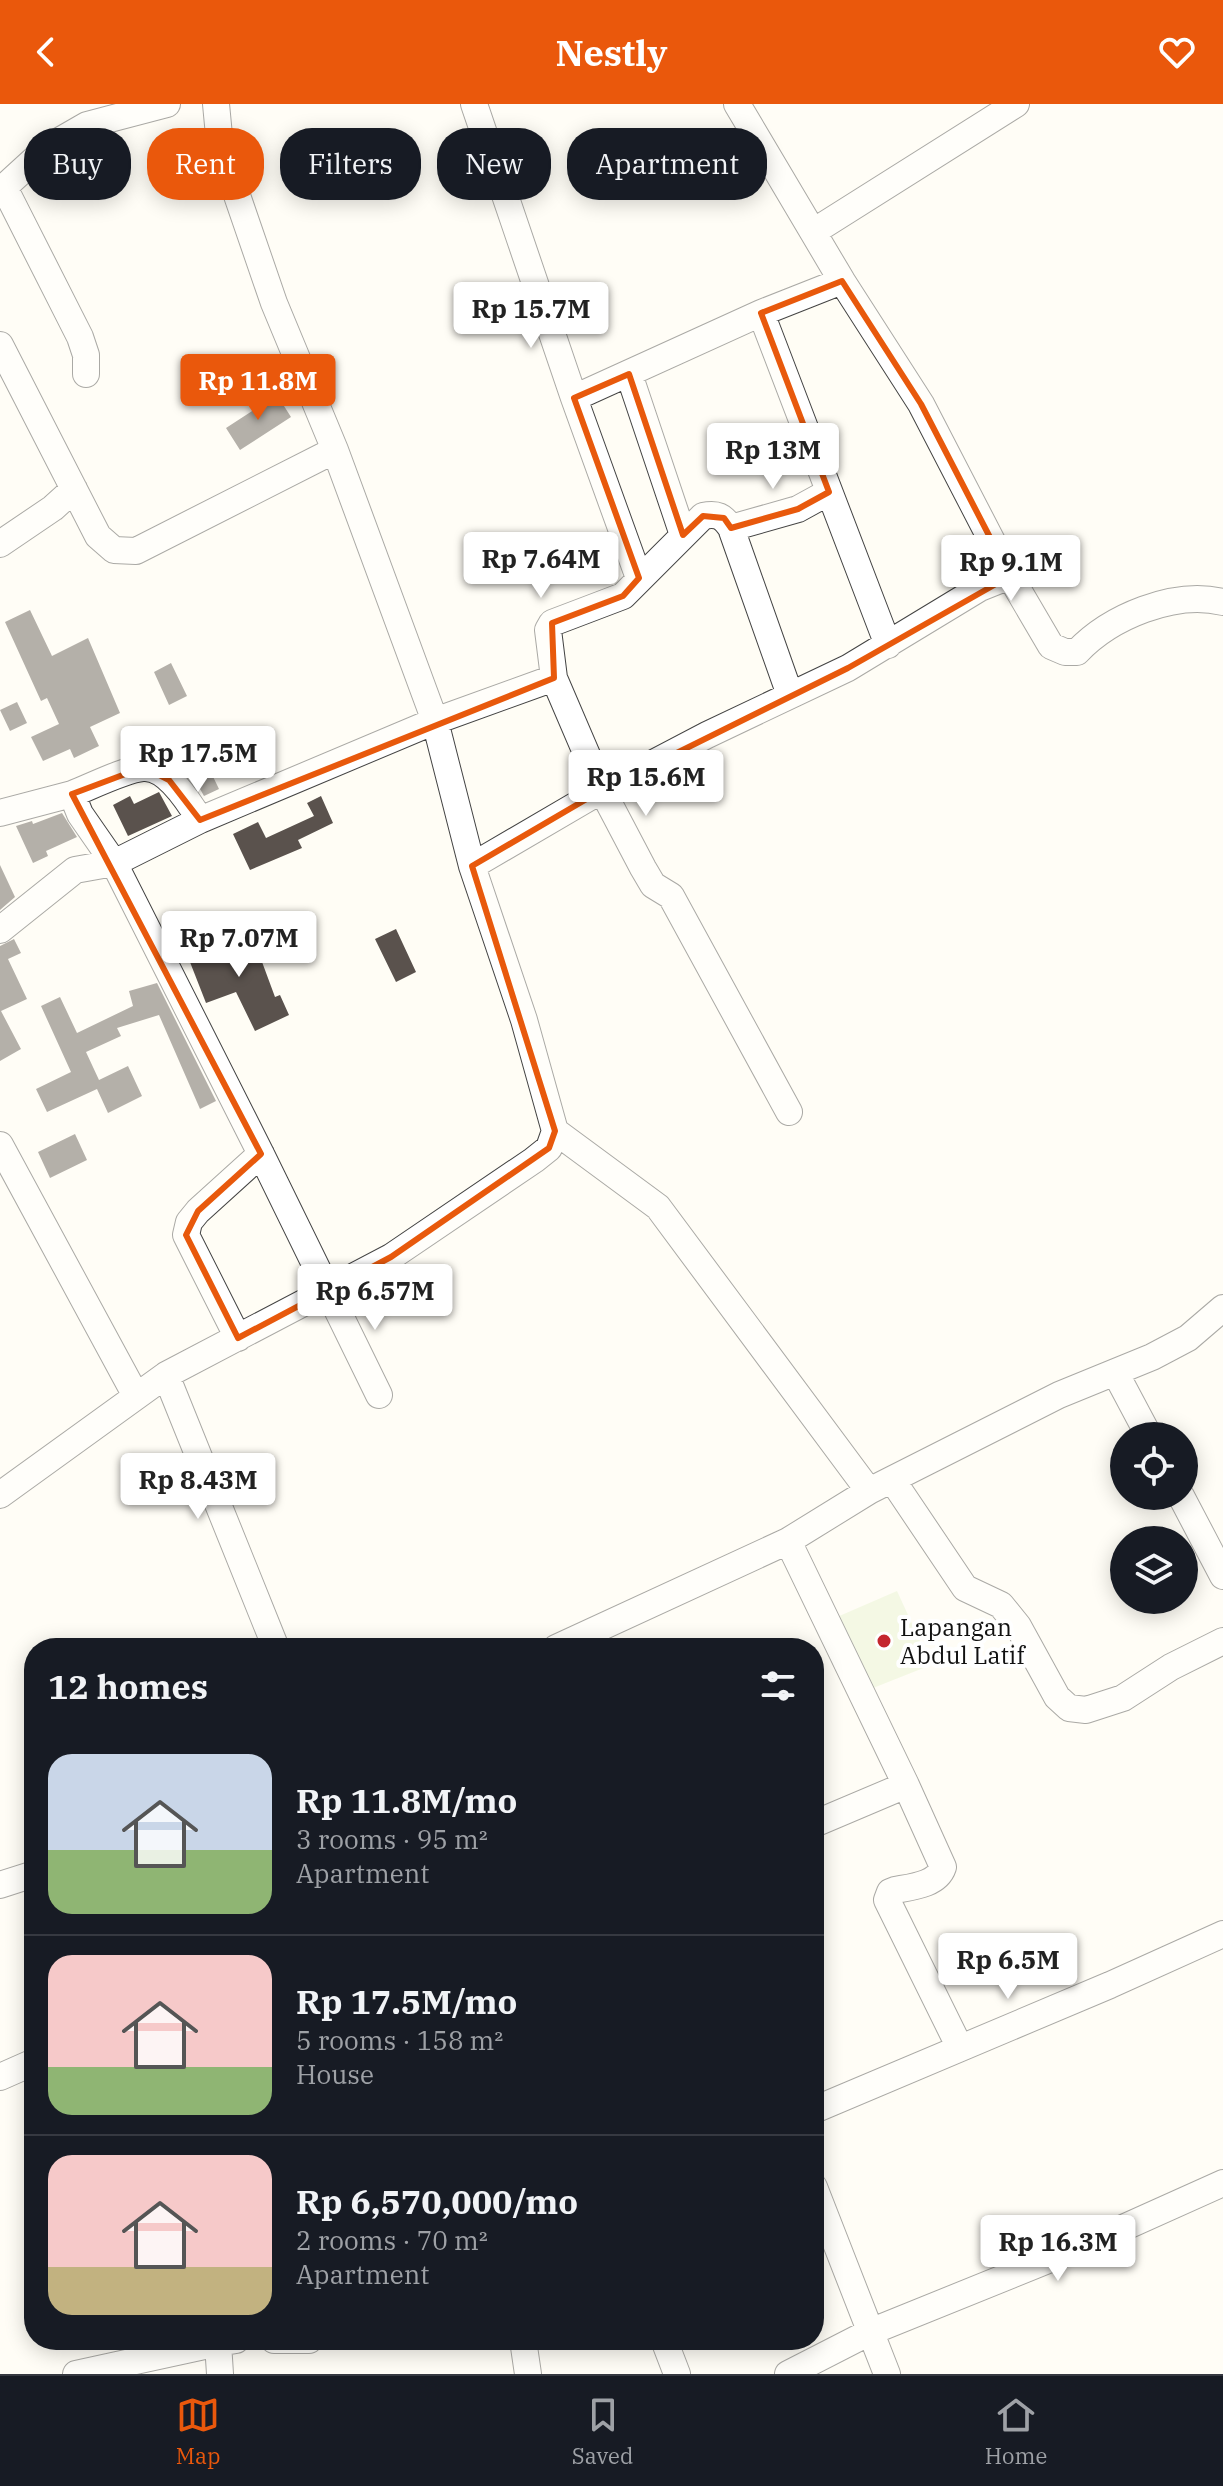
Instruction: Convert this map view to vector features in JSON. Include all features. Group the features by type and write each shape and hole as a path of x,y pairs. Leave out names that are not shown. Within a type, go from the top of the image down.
{"street":[{"path":"86,374 86,355 80,337 2,189 47,148 87,125 167,104"},
{"path":"0,1495 166,1375 391,1257 478,1200 549,1148 555,1131 524,1020 472,866 435,721 335,450 274,303 220,146 216,104"},
{"path":"474,104 639,578"},
{"path":"737,104 842,281 921,404 1010,576 1051,646 1065,652 1077,652 1089,638 1119,618 1159,604 1211,599 1223,602"},
{"path":"813,232 1016,104"},
{"path":"574,398 761,313 842,281"},
{"path":"761,313 888,645"},
{"path":"0,345 98,536 114,550 136,551 335,450"},
{"path":"629,374 683,535"},
{"path":"0,544 53,508 74,489"},
{"path":"731,528 798,509 829,492"},
{"path":"789,1112 671,896 653,885 602,790 554,678 548,630 552,623 623,596 703,516 714,514 724,518 731,528 790,695"},
{"path":"472,866 602,790 848,668 980,588 1010,576"},
{"path":"0,930 75,870 114,863 200,820 435,721 554,678"},
{"path":"0,813 72,794 144,767 157,771 169,780 200,820"},
{"path":"72,794 80,814 114,863 379,1395"},
{"path":"555,1131 658,1207 869,1491"},
{"path":"0,1145 136,1396"},
{"path":"238,1338 186,1235 189,1222 198,1211 261,1154"},
{"path":"578,1638 788,1541 869,1491 1059,1395 1152,1357 1188,1338 1223,1308"},
{"path":"1115,1372 1142,1422"},
{"path":"166,1375 272,1638"},
{"path":"893,1481 965,1588 1001,1605 1018,1626 1057,1697 1069,1708 1086,1710 1123,1698 1171,1667 1223,1641"},
{"path":"1188,1510 1223,1576"},
{"path":"788,1541 943,1867 934,1880 890,1892 887,1900 960,2048"},
{"path":"824,1820 906,1785"},
{"path":"0,1885 24,1877"},
{"path":"824,2106 1223,1934"},
{"path":"0,2077 24,2066"},
{"path":"788,2374 870,2332 1085,2245 1223,2183"},
{"path":"824,2213 887,2374"},
{"path":"76,2374 171,2350"},
{"path":"220,2374 225,2350"},
{"path":"524,2350 528,2374"},
{"path":"668,2350 677,2374"}],"highlighted area":[{"path":"842,281 921,404 1010,576 848,668 602,790 472,866 555,1131 549,1148 391,1257 238,1338 186,1235 198,1211 261,1154 72,794 144,767 169,780 200,820 554,678 552,623 623,596 639,578 574,398 629,374 683,535 703,516 724,518 731,528 798,509 829,492 761,313"}],"green space":[{"name":"Lapangan Abdul Latif","path":"897,1591 931,1665 868,1690 837,1617"}],"building":[{"path":"277,395 291,417 240,450 226,428"},
{"path":"30,610 52,656 88,638 120,713 90,727 99,746 74,758 70,749 43,761 31,737 59,724 47,698 41,701 5,622"},
{"path":"171,663 187,696 169,705 154,672"},
{"path":"17,702 27,723 10,731 0,710"},
{"path":"205,760 219,789 204,796 188,768"},
{"path":"159,792 172,816 128,836 113,805 130,796 134,804"},
{"path":"321,796 333,823 298,840 302,848 250,870 233,834 258,822 266,838 314,816 307,803"},
{"path":"62,813 77,837 46,851 48,856 33,863 16,826 32,821 33,824"},
{"path":"0,865 15,897 0,910"},
{"path":"396,929 416,972 396,982 375,939"},
{"path":"251,932 275,997 280,995 289,1015 255,1031 236,992 206,1003 188,957"},
{"path":"14,939 21,953 8,959 27,999 1,1011 21,1049 0,1061 0,946"},
{"path":"157,983 216,1101 200,1109 159,1015 117,1028 121,1036 86,1052 99,1080 128,1066 142,1096 108,1113 97,1089 47,1112 36,1089 71,1072 41,1006 60,997 77,1033 133,1006 129,991"},
{"path":"75,1134 87,1160 50,1178 38,1152"}],"place":[{"name":"Lapangan Abdul Latif","path":"884,1641"}]}
